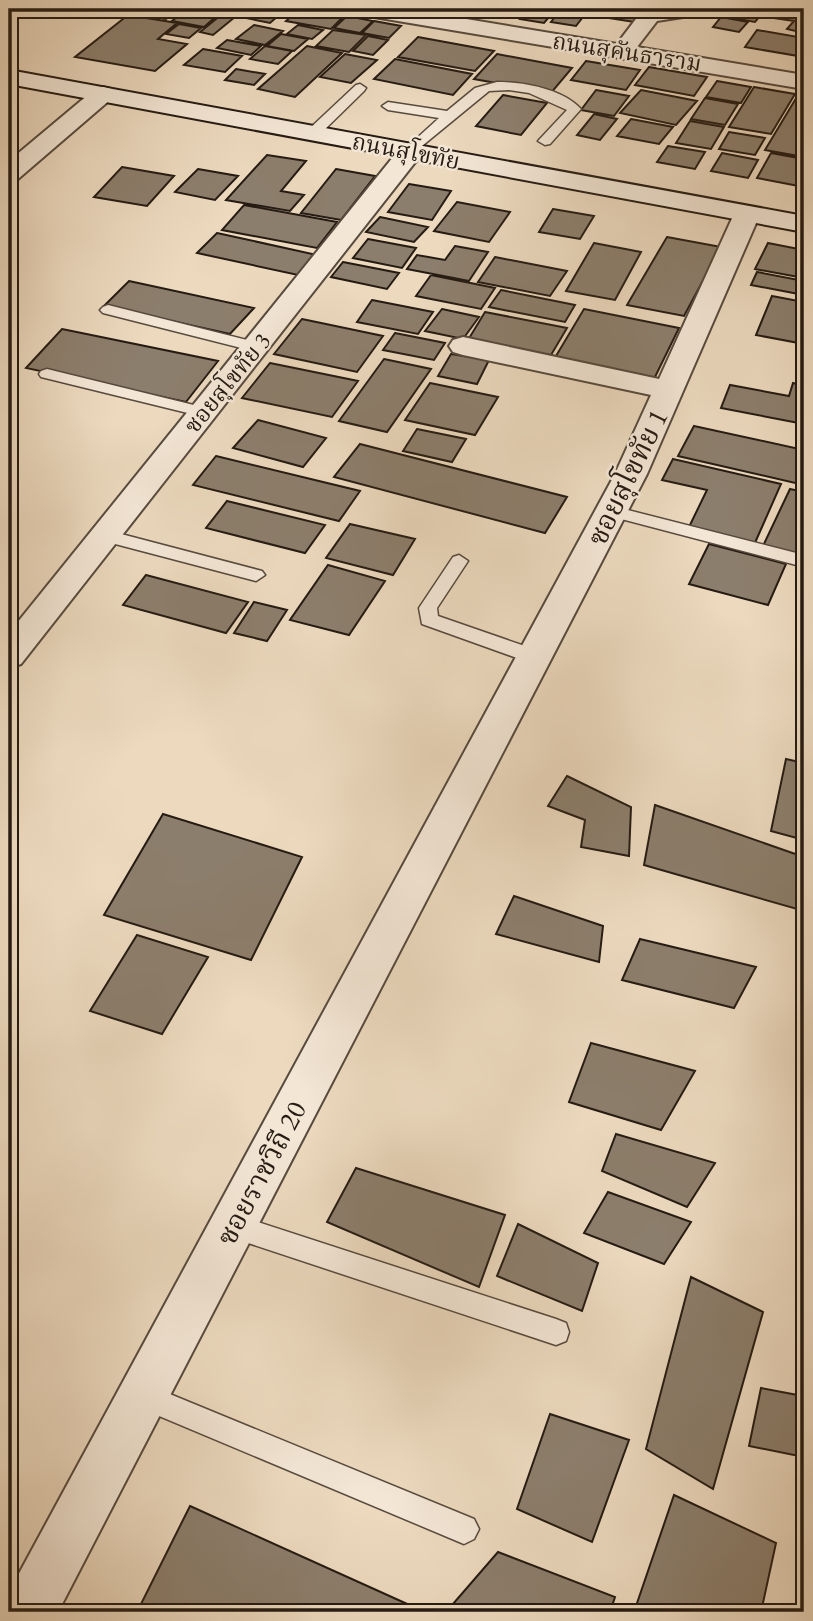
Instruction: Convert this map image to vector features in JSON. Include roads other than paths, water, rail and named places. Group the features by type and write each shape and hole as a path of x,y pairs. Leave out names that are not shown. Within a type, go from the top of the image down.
{"street":[{"name":"ถนนสุคันธาราม","path":"368,9 804,82"},
{"path":"622,52 650,16 675,12 678,9"},
{"name":"ถนนสุโขทัย","path":"9,77 804,224"},
{"path":"9,174 103,94"},
{"name":"ซอยสุโขทัย 3","path":"9,656 411,151"},
{"name":"ซอยสุโขทัย 1","path":"493,734 612,511 747,214"},
{"path":"463,346 669,390"},
{"name":"ซอยราชวิถี 20","path":"29,1612 493,734"}],"lane":[{"path":"411,151 484,88 506,87 547,93 575,109 545,141"},
{"path":"313,133 360,88"},
{"path":"388,106 451,116"},
{"path":"108,310 257,347"},
{"path":"47,374 204,412"},
{"path":"612,511 804,561"},
{"path":"106,536 256,575"},
{"path":"458,561 428,608 429,620 535,657"},
{"path":"233,1226 556,1332"},
{"path":"143,1396 464,1529"}]}
